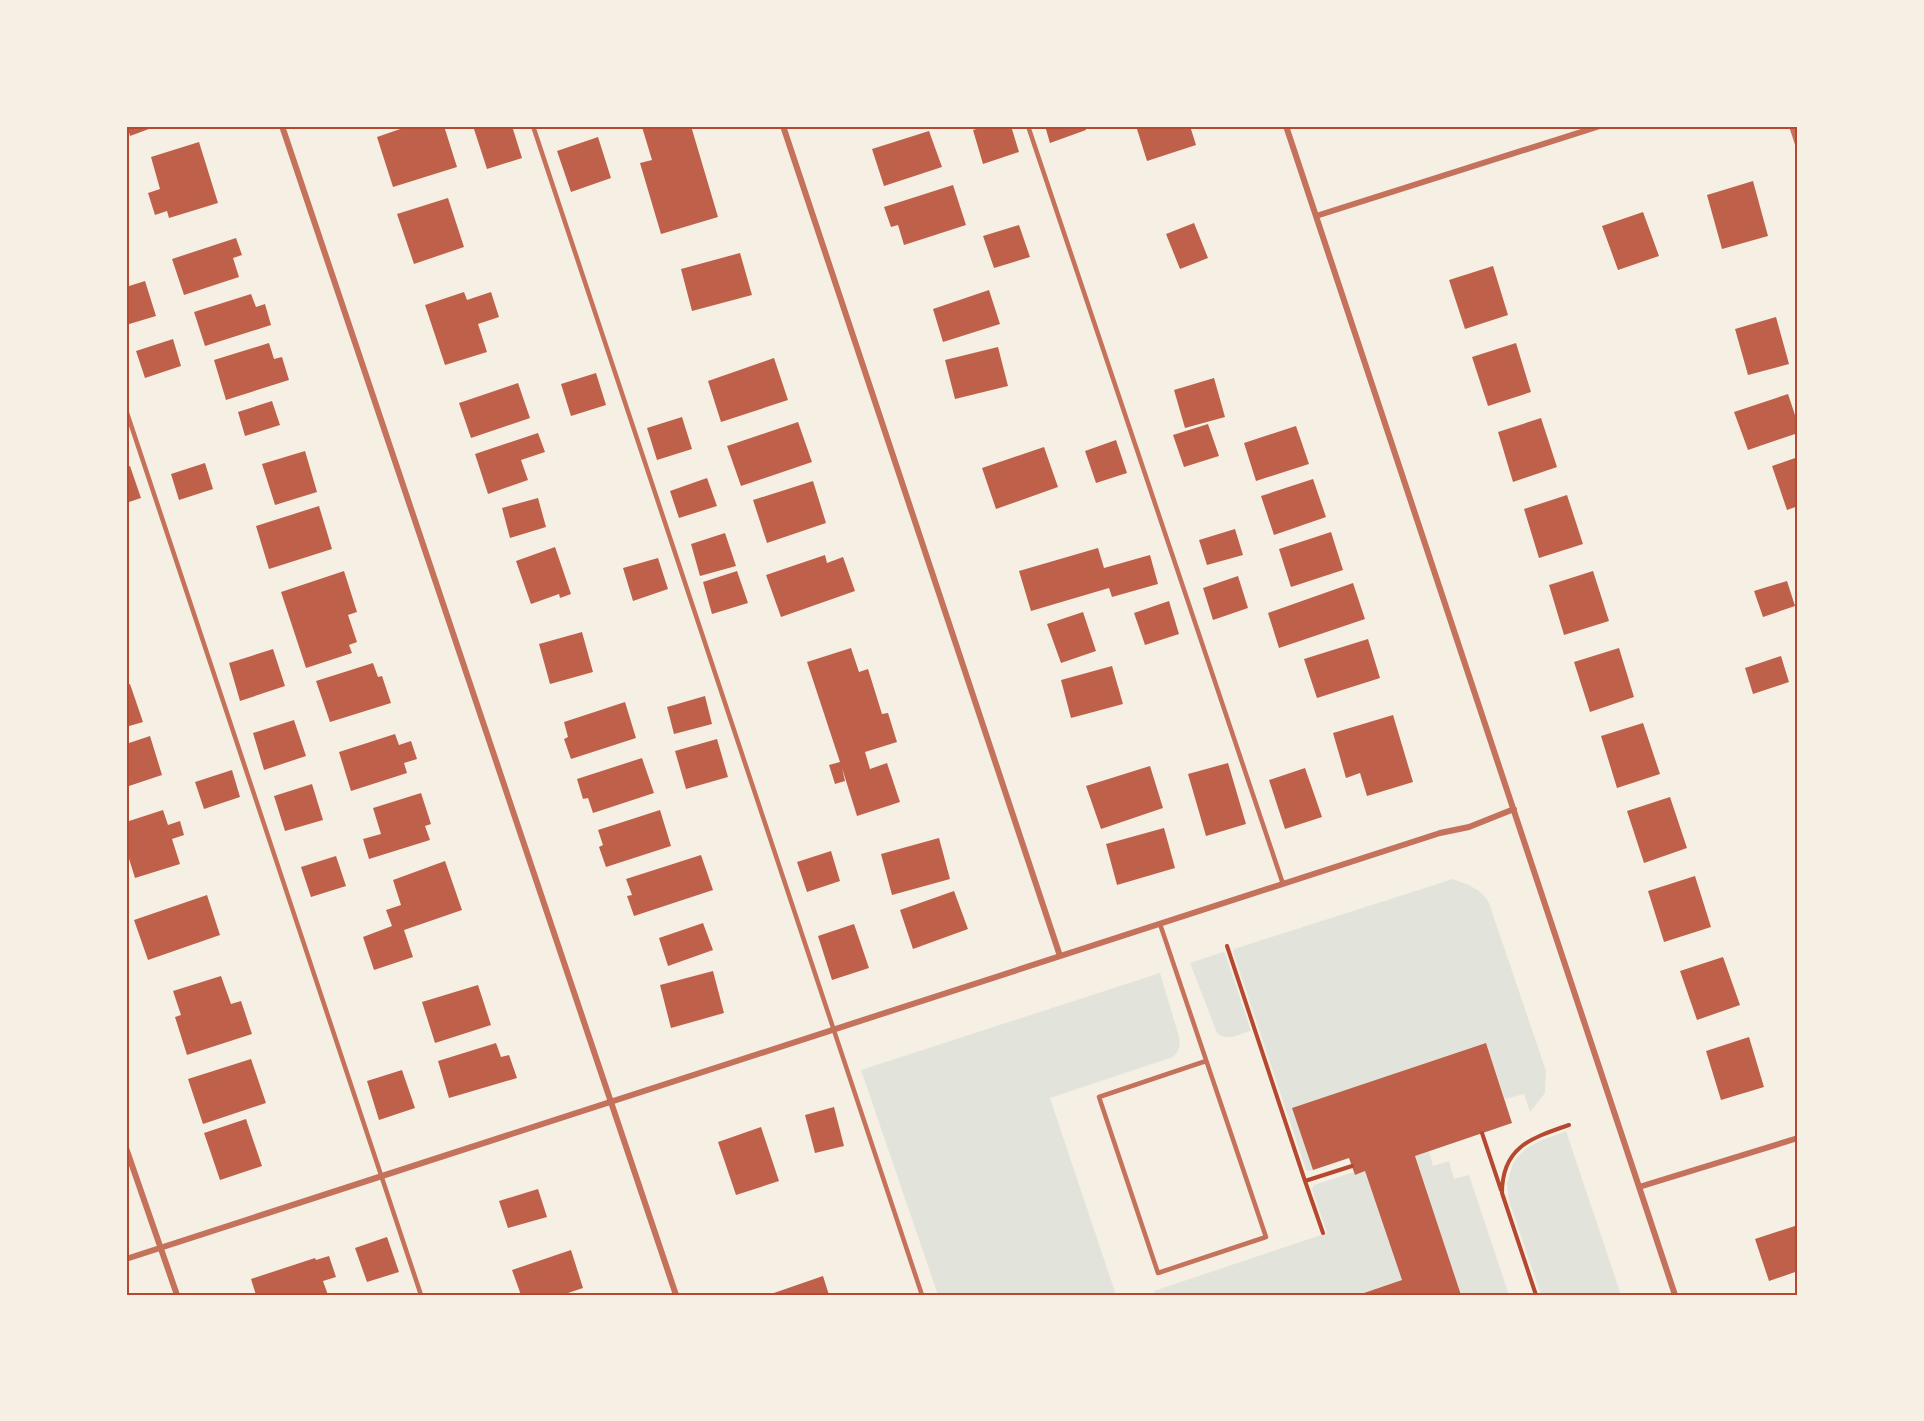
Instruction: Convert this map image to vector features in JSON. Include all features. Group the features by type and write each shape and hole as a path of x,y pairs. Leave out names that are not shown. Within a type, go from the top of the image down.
{"street":[{"path":"282,126 676,1295"},
{"path":"783,126 1060,956"},
{"path":"1286,126 1675,1295"},
{"path":"1316,216 1600,126"},
{"path":"1792,126 1798,144"},
{"path":"126,1259 1440,833 1469,827 1514,809"},
{"path":"1639,1187 1798,1138"},
{"path":"126,1148 177,1295"}],"lane":[{"path":"533,126 922,1295"},
{"path":"1028,126 1283,884"},
{"path":"126,410 421,1295"},
{"path":"1160,924 1266,1237 1158,1273 1099,1097 1206,1061"}],"path":[{"path":"1227,946 1323,1233"},
{"path":"1502,1193 1505,1171 1516,1150 1527,1141 1569,1125"},
{"path":"1482,1133 1536,1295"},
{"path":"1305,1181 1352,1166"}],"shaded area":[{"path":"1453,879 1478,891 1489,903 1546,1071 1545,1093 1530,1112 1524,1094 1505,1099 1486,1044 1293,1108 1313,1170 1306,1170 1233,952 1234,949"},
{"path":"1223,952 1251,1031 1229,1037 1217,1033 1190,963"},
{"path":"1160,973 1179,1037 1180,1046 1175,1055 1050,1098 1116,1295 938,1295 861,1070"},
{"path":"1566,1131 1621,1295 1541,1295 1509,1201 1507,1184 1513,1163 1525,1149"},
{"path":"1429,1151 1433,1166 1449,1161 1454,1179 1469,1175 1509,1295 1461,1295 1415,1156"},
{"path":"1365,1171 1402,1280 1357,1295 1155,1295 1154,1291 1327,1233 1312,1189 1314,1185 1354,1172 1355,1175"}],"building":[{"path":"127,126 157,126 130,136"},
{"path":"409,126 444,126 457,167 393,187 377,137"},
{"path":"473,126 512,126 522,158 487,169"},
{"path":"691,126 718,217 661,234 640,163 652,160 642,127"},
{"path":"986,126 1011,126 1019,152 983,164 973,130"},
{"path":"1045,126 1085,126 1086,130 1050,143"},
{"path":"1136,126 1190,126 1196,145 1147,161"},
{"path":"929,131 942,167 884,186 872,149"},
{"path":"598,137 611,178 571,192 557,151"},
{"path":"199,142 218,203 169,218 167,211 155,215 148,193 160,189 151,157"},
{"path":"1753,181 1768,236 1722,249 1707,195"},
{"path":"953,185 966,225 904,245 898,225 891,227 884,207"},
{"path":"448,198 464,247 414,264 397,214"},
{"path":"1643,212 1659,256 1618,270 1602,226"},
{"path":"1194,223 1208,258 1180,269 1166,234"},
{"path":"1019,225 1030,257 994,268 983,236"},
{"path":"236,238 242,255 233,258 239,277 184,295 172,259"},
{"path":"740,253 752,295 692,311 681,269"},
{"path":"1493,266 1508,315 1465,329 1449,280"},
{"path":"145,281 156,316 126,325 126,287"},
{"path":"989,290 1000,324 943,342 933,309"},
{"path":"464,292 467,300 491,292 499,317 478,324 487,352 445,365 425,305"},
{"path":"251,294 256,307 265,304 271,325 205,346 194,312"},
{"path":"1776,317 1789,364 1748,375 1735,329"},
{"path":"173,339 181,366 145,378 136,351"},
{"path":"269,343 274,359 282,357 289,380 226,400 214,360"},
{"path":"1516,343 1531,392 1488,406 1472,357"},
{"path":"998,347 1008,386 955,399 945,360"},
{"path":"774,358 788,400 721,422 708,381"},
{"path":"596,373 606,405 571,416 561,384"},
{"path":"1214,378 1225,417 1185,428 1174,390"},
{"path":"518,383 530,418 471,438 459,403"},
{"path":"1788,394 1798,424 1798,433 1748,450 1734,412"},
{"path":"272,401 280,425 245,436 238,412"},
{"path":"682,417 692,449 657,460 647,428"},
{"path":"1541,418 1557,467 1513,482 1498,432"},
{"path":"798,422 812,462 741,486 727,446"},
{"path":"1208,424 1219,456 1184,467 1173,435"},
{"path":"1296,426 1309,464 1256,481 1244,443"},
{"path":"538,433 545,452 521,460 528,480 488,494 475,454"},
{"path":"1116,440 1127,473 1096,483 1085,451"},
{"path":"1044,447 1058,487 996,509 982,468"},
{"path":"305,451 317,492 275,505 262,464"},
{"path":"1798,457 1798,506 1787,510 1772,466"},
{"path":"205,463 213,489 179,500 171,474"},
{"path":"130,466 141,498 126,503 126,467"},
{"path":"707,478 717,506 679,518 670,491"},
{"path":"1313,479 1326,517 1274,535 1261,496"},
{"path":"813,481 826,523 767,543 753,500"},
{"path":"1567,495 1583,544 1539,558 1524,509"},
{"path":"538,498 546,527 510,538 502,508"},
{"path":"319,506 332,549 269,569 256,526"},
{"path":"1235,529 1243,555 1207,565 1199,540"},
{"path":"1331,532 1343,570 1291,587 1279,549"},
{"path":"725,533 736,566 700,576 691,544"},
{"path":"555,547 571,594 560,598 559,594 531,604 516,561"},
{"path":"1098,548 1104,568 1150,555 1158,584 1112,597 1109,588 1031,611 1019,571"},
{"path":"825,555 827,563 843,557 855,591 781,617 766,575"},
{"path":"658,558 668,589 633,601 623,568"},
{"path":"344,571 357,612 348,615 357,642 349,645 352,653 306,668 281,592"},
{"path":"737,571 748,603 712,614 703,582"},
{"path":"1593,571 1609,621 1564,635 1549,585"},
{"path":"1238,576 1248,608 1213,620 1203,588"},
{"path":"1787,581 1795,606 1763,617 1754,591"},
{"path":"1353,583 1365,619 1279,648 1268,613"},
{"path":"1169,601 1179,634 1145,645 1134,613"},
{"path":"1083,612 1096,651 1061,663 1047,624"},
{"path":"582,632 593,672 550,684 539,644"},
{"path":"1368,639 1380,678 1317,698 1304,659"},
{"path":"851,648 859,672 868,669 882,714 888,713 897,742 865,752 870,769 887,763 900,802 857,816 842,768 845,781 835,784 829,765 840,762 807,662"},
{"path":"1619,648 1634,697 1590,712 1574,662"},
{"path":"273,649 285,686 240,701 229,663"},
{"path":"1781,656 1789,682 1753,694 1745,668"},
{"path":"373,663 378,677 382,676 391,703 330,722 316,681"},
{"path":"1112,666 1123,704 1071,718 1061,680"},
{"path":"130,684 143,722 126,727 126,685"},
{"path":"705,696 712,724 674,734 667,707"},
{"path":"625,702 636,738 571,759 564,739 568,737 564,722"},
{"path":"1393,715 1413,782 1367,796 1360,773 1346,778 1333,733"},
{"path":"294,720 306,756 264,770 253,733"},
{"path":"1643,723 1660,774 1617,788 1601,736"},
{"path":"395,734 399,745 411,741 417,759 404,763 407,773 351,791 339,752"},
{"path":"150,736 162,775 126,787 126,744"},
{"path":"717,739 728,777 686,789 675,751"},
{"path":"642,758 654,793 593,813 588,798 583,799 577,779"},
{"path":"1228,763 1246,824 1206,836 1188,774"},
{"path":"1150,766 1163,808 1101,829 1086,786"},
{"path":"1305,768 1322,817 1285,829 1269,780"},
{"path":"232,770 240,797 204,809 195,782"},
{"path":"312,784 323,820 285,831 274,796"},
{"path":"421,793 431,824 425,826 430,840 369,859 363,839 381,834 373,808"},
{"path":"1670,797 1687,848 1644,863 1627,811"},
{"path":"163,810 168,825 180,821 184,835 172,839 180,864 135,878 126,849 126,822"},
{"path":"660,810 671,846 606,867 599,847 603,845 598,830"},
{"path":"1164,828 1175,868 1117,885 1106,844"},
{"path":"939,838 950,879 892,895 881,854"},
{"path":"831,851 840,881 807,892 797,862"},
{"path":"701,855 713,890 634,916 627,896 632,895 626,879"},
{"path":"336,856 346,886 311,897 301,867"},
{"path":"445,861 462,910 404,930 413,957 374,970 363,937 392,926 386,910 401,905 393,880"},
{"path":"1695,876 1711,927 1664,942 1648,891"},
{"path":"954,891 968,929 913,949 900,910"},
{"path":"207,895 220,935 148,960 134,920"},
{"path":"703,923 713,950 668,966 659,938"},
{"path":"854,924 869,968 832,980 818,936"},
{"path":"1723,957 1740,1005 1697,1020 1680,971"},
{"path":"713,971 724,1013 671,1028 660,985"},
{"path":"221,976 231,1004 241,1001 252,1034 187,1055 175,1017 181,1015 173,991"},
{"path":"478,985 491,1025 435,1043 422,1002"},
{"path":"1749,1037 1764,1087 1721,1100 1706,1051"},
{"path":"496,1043 501,1057 509,1055 517,1078 449,1098 438,1061"},
{"path":"1486,1043 1512,1123 1415,1156 1461,1295 1358,1295 1402,1280 1365,1171 1355,1175 1349,1158 1313,1170 1292,1108"},
{"path":"251,1059 266,1103 203,1124 188,1079"},
{"path":"402,1070 415,1108 379,1120 367,1081"},
{"path":"834,1107 844,1146 815,1153 805,1115"},
{"path":"246,1119 262,1166 220,1180 204,1133"},
{"path":"761,1127 779,1181 736,1195 718,1142"},
{"path":"538,1189 547,1217 508,1228 499,1201"},
{"path":"1798,1225 1798,1271 1769,1281 1755,1239"},
{"path":"387,1237 399,1272 367,1282 355,1248"},
{"path":"571,1250 583,1288 562,1295 521,1295 512,1270"},
{"path":"329,1256 336,1277 323,1281 328,1295 256,1295 251,1279 315,1258 316,1260"},
{"path":"823,1276 829,1295 768,1295"}]}
